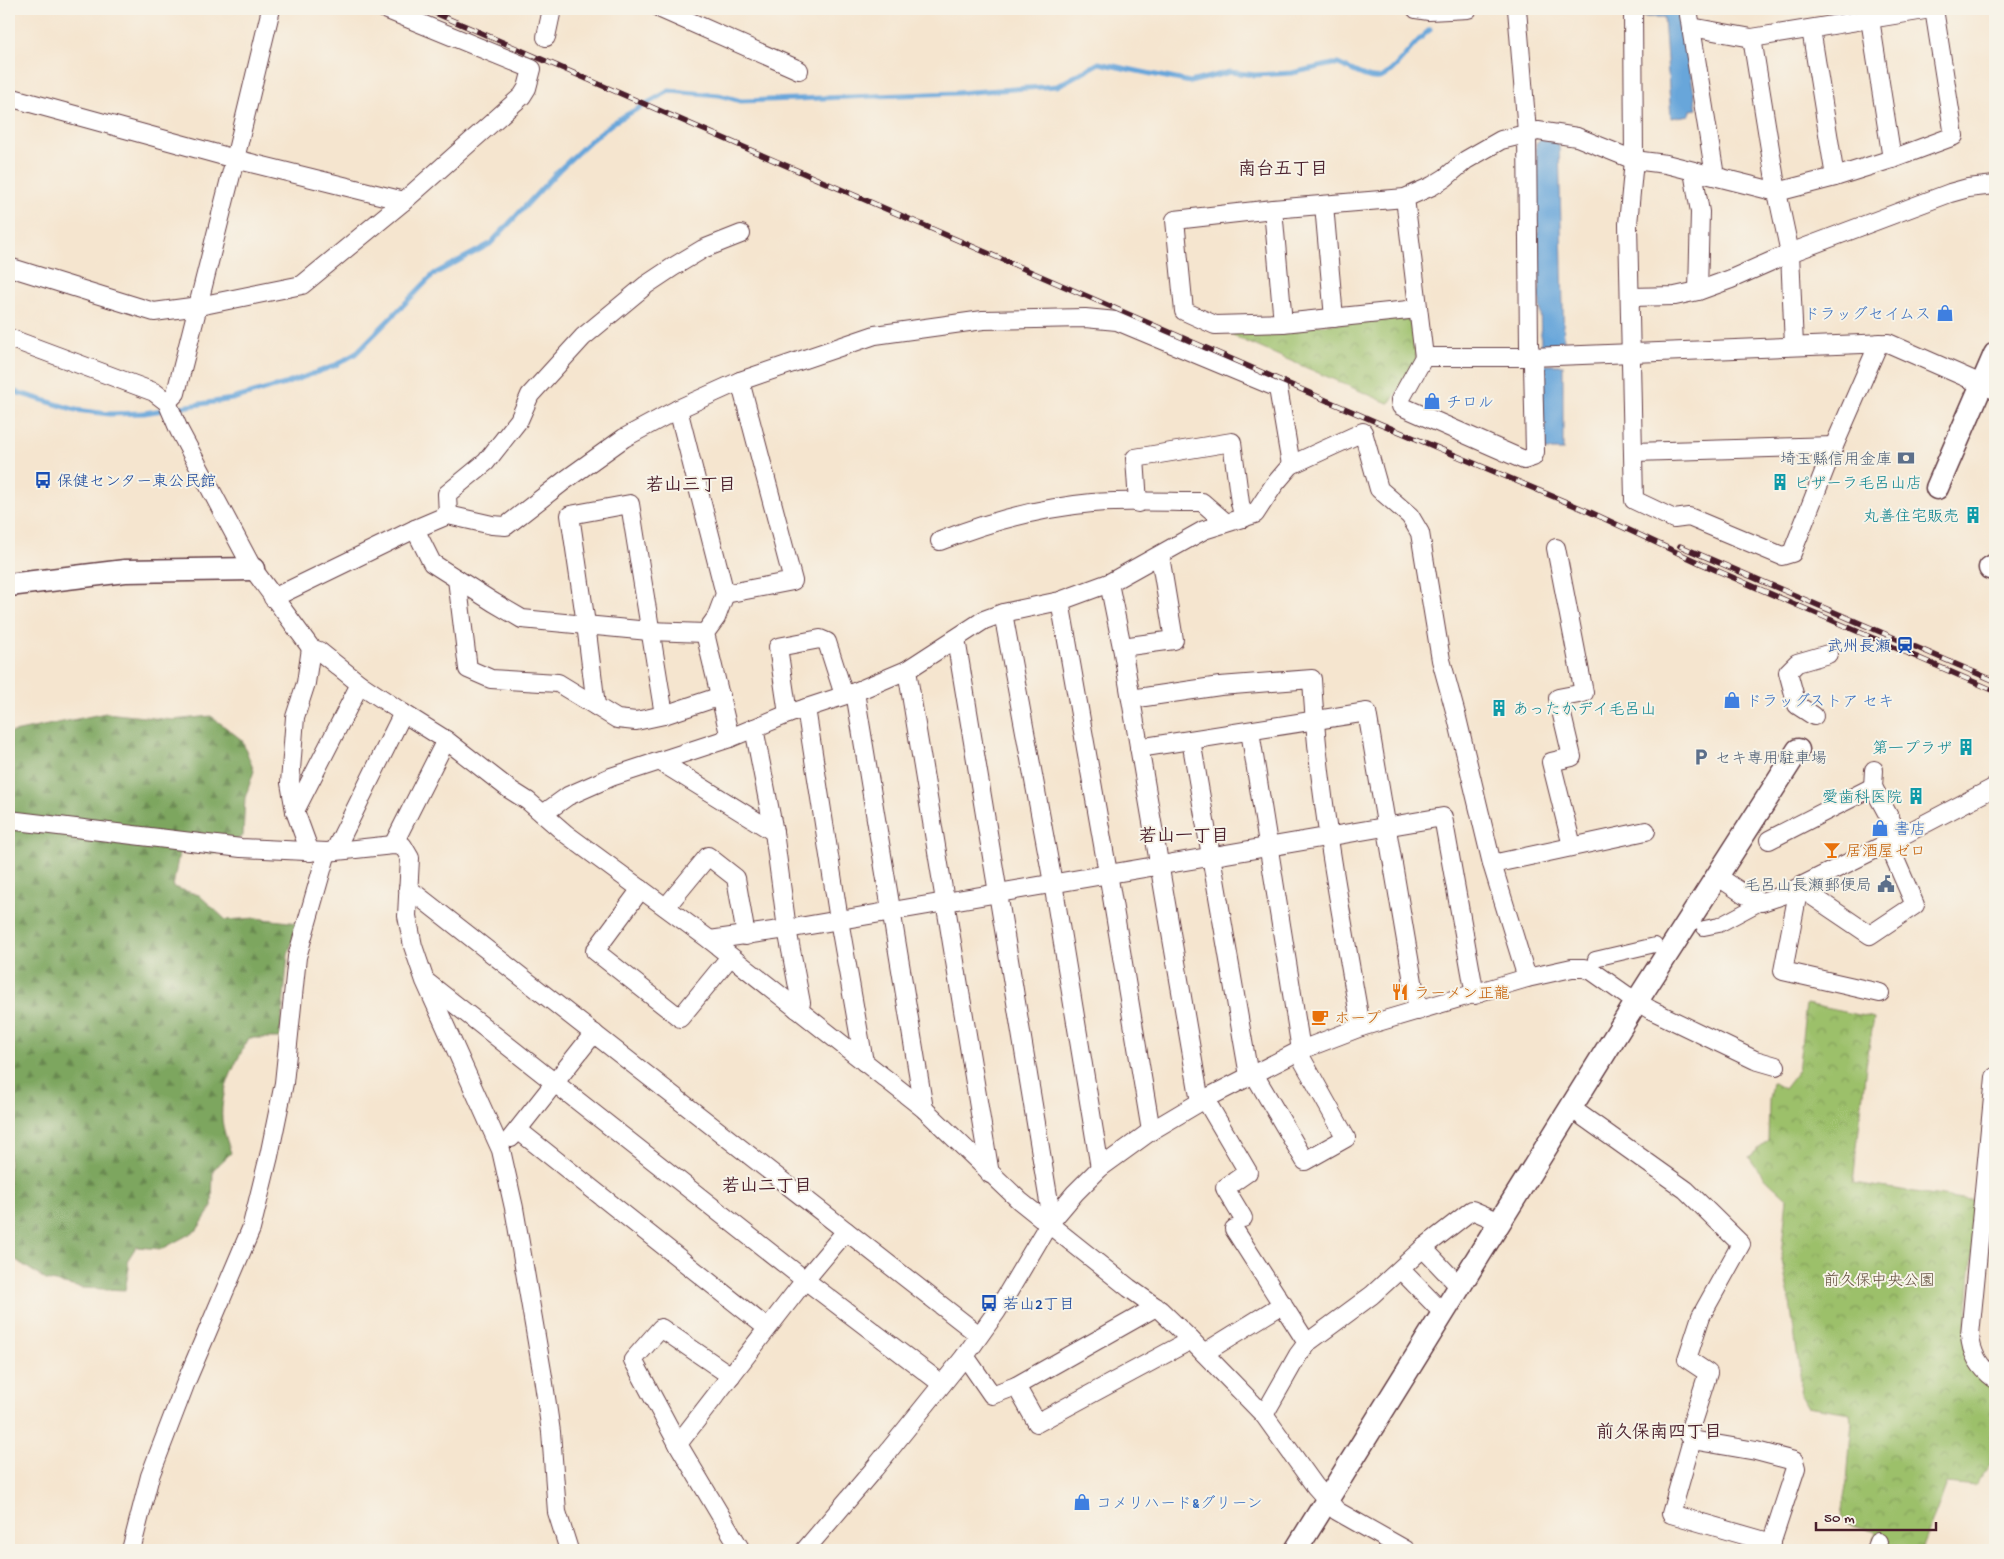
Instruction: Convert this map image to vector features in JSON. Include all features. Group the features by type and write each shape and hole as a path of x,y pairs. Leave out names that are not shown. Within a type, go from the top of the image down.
{"street":[{"path":"167,402 176,393 271,9"},
{"path":"9,267 154,312 199,306 302,285 404,201 522,96 527,88 532,70 385,9"},
{"path":"546,37 552,9"},
{"path":"661,9 799,70"},
{"path":"1416,9 1429,11 1468,9"},
{"path":"1405,198 1424,357 1400,400 1401,406 1524,460 1533,457 1533,365 1529,346 1527,132 1517,9"},
{"path":"1633,9 1634,160 1628,224 1634,500 1674,519 1689,517 1782,556 1792,553 1834,446 1879,343"},
{"path":"1688,9 1715,176"},
{"path":"1418,309 1283,323 1215,325 1184,311 1175,220 1273,209 1405,198 1432,186 1445,178 1466,160 1501,140 1527,132 1538,131 1577,137 1634,160 1666,164 1777,192 1835,177 1892,159 1954,136 1933,9 1752,38 1691,27"},
{"path":"1870,19 1892,159"},
{"path":"1810,29 1835,177"},
{"path":"1752,38 1777,192 1790,253 1794,346"},
{"path":"9,97 235,159 404,201"},
{"path":"1693,171 1700,212 1698,291"},
{"path":"1630,297 1675,296 1698,291 1731,279 1790,253 1950,193 1968,188 1995,185"},
{"path":"1324,205 1334,318"},
{"path":"1273,209 1283,323"},
{"path":"448,515 447,494 486,462 519,420 530,394 583,337 646,285 673,267 704,249 741,234"},
{"path":"273,598 448,515 492,525 506,526 624,438 678,409 740,381 875,335 983,320 1085,318 1117,321 1278,388 1291,465"},
{"path":"9,338 154,392 167,402 179,430 253,569 311,648 319,651 360,684 446,740 543,814 566,834 710,940 924,1109 990,1174 1048,1225 1156,1307 1191,1340 1264,1415 1327,1500 1344,1516 1406,1550"},
{"path":"1424,357 1531,357 1632,354 1888,343 1989,387"},
{"path":"1937,488 1989,387 1995,354"},
{"path":"725,594 793,581 740,381"},
{"path":"678,409 725,594 716,618 705,633"},
{"path":"543,814 568,796 611,777 662,762 730,738 788,714 850,694 907,670 984,620 1060,601 1109,583 1204,530 1255,514 1274,485 1291,465 1363,432 1379,489 1410,516 1420,533 1441,660 1458,718 1492,864 1527,978"},
{"path":"1138,503 1134,458 1232,442 1240,504 1244,518"},
{"path":"1634,452 1834,446"},
{"path":"940,541 1003,518 1093,503 1202,502 1225,522"},
{"path":"596,706 570,515 630,504 664,715"},
{"path":"415,529 432,563 522,619 650,631 705,633"},
{"path":"1556,548 1584,693 1558,698 1572,757 1551,762 1572,846"},
{"path":"1122,647 1174,640 1160,556"},
{"path":"9,585 125,571 253,569"},
{"path":"457,579 468,669 491,680 558,683 617,719 636,721 664,715 721,696"},
{"path":"1109,583 1203,1101 1248,1172 1224,1188 1239,1223 1283,1304 1307,1343"},
{"path":"1060,601 1108,873 1150,1132"},
{"path":"1003,614 1053,883 1100,1168"},
{"path":"705,633 730,738"},
{"path":"788,714 778,646 820,639 827,642 850,694 891,910 924,1109"},
{"path":"956,639 1050,1208 1048,1225"},
{"path":"311,648 306,683 295,717 290,783 296,812 324,851"},
{"path":"1814,716 1797,705 1788,672 1797,663 1828,654"},
{"path":"907,670 990,1174"},
{"path":"1131,699 1220,686 1312,679 1314,721 1329,837 1361,1027"},
{"path":"296,812 360,684"},
{"path":"806,708 839,920 864,1062"},
{"path":"1139,748 1367,712 1418,1011"},
{"path":"131,1550 150,1476 186,1382 250,1229 269,1156 284,1083 297,957 324,851 403,713"},
{"path":"754,728 774,832 787,929 801,1003 797,1009"},
{"path":"1191,740 1251,1075 1305,1161 1346,1138 1300,1051 1250,731"},
{"path":"393,845 446,740"},
{"path":"1296,1550 1637,1001 1798,750"},
{"path":"662,762 774,832"},
{"path":"1799,887 1870,935 1915,905 1894,840 1873,787 1874,770"},
{"path":"1769,840 1873,787"},
{"path":"1704,928 1719,925 1762,902 1783,895 1995,787"},
{"path":"710,940 746,936 1443,816 1475,995"},
{"path":"9,820 241,848 324,851 393,845 403,846 410,858 407,916 413,946 425,981 501,1150 514,1208 543,1377 551,1432 557,1512 569,1550"},
{"path":"1492,864 1646,830"},
{"path":"666,907 708,856 736,878 746,936"},
{"path":"1717,876 1744,894 1762,902"},
{"path":"1799,887 1783,971 1880,993"},
{"path":"408,888 980,1335"},
{"path":"641,889 596,951 680,1018 730,957"},
{"path":"1595,959 1655,945"},
{"path":"805,1550 874,1469 965,1356 997,1311 1048,1225 1100,1168 1150,1132 1251,1075 1300,1051 1361,1027 1475,995 1527,978 1572,968 1584,968 1592,971 1637,1001 1755,1060 1776,1066"},
{"path":"425,981 556,1082 805,1280 942,1384"},
{"path":"501,1150 594,1033"},
{"path":"1995,1078 1970,1344 1979,1363 1987,1374 1995,1379"},
{"path":"1571,1108 1686,1190 1741,1244 1702,1316 1687,1359 1708,1373 1688,1435 1692,1440 1756,1451 1794,1461 1796,1468 1770,1547 1671,1514 1692,1440"},
{"path":"518,1130 767,1328"},
{"path":"1264,1415 1298,1355 1307,1343 1372,1296 1423,1248 1472,1210 1500,1222"},
{"path":"678,1444 767,1328 846,1231"},
{"path":"1423,1248 1460,1286"},
{"path":"1401,1270 1443,1313"},
{"path":"1204,1353 1283,1304"},
{"path":"965,1356 992,1395 1016,1386 1156,1307"},
{"path":"732,1376 662,1328 632,1360 678,1444 741,1550"},
{"path":"1016,1386 1037,1423 1191,1340"}],"green space":[{"path":"1412,318 1417,359 1391,402 1388,403 1233,336 1230,332"},
{"path":"106,713 173,720 211,716 242,740 254,771 245,798 243,836 215,853 179,853 173,887 199,895 226,920 256,918 298,923 288,955 280,1038 249,1038 228,1080 222,1114 231,1153 213,1170 212,1207 197,1230 162,1249 136,1247 127,1261 129,1268 125,1290 81,1288 46,1280 13,1258 9,1263 9,733"},
{"name":"前久保中央公園","path":"1806,1004 1874,1018 1866,1066 1853,1183 1977,1201 1965,1343 1995,1385 1995,1459 1975,1486 1947,1483 1922,1550 1910,1550 1873,1541 1876,1532 1847,1523 1841,1515 1847,1481 1851,1413 1806,1406 1800,1395 1801,1382 1790,1302 1781,1255 1787,1198 1771,1184 1749,1157 1768,1141 1769,1100 1772,1082 1784,1089 1798,1071"}],"water":[{"path":"1642,9 1679,9 1697,109 1691,110 1690,115 1671,118 1664,17 1642,17"},
{"path":"1541,139 1559,144 1564,348 1545,349 1541,344 1536,143"},
{"path":"1539,365 1563,365 1563,450 1539,450"}],"waterway":[{"path":"9,390 76,410 109,414 144,413 232,399 285,384 334,366 355,354 434,274 490,244 559,170 591,140 614,122 669,91 719,95 741,101 957,93 1057,86 1099,63 1190,82 1230,72 1255,75 1292,73 1333,64 1338,64 1369,77 1379,78 1391,71 1417,41 1430,30"}],"railway":[{"path":"426,9 1381,424 1590,512 1702,564 1995,691"},
{"path":"1680,546 1995,681"}],"place":[{"name":"ドラッグセイムス","path":"1945,313"},
{"name":"チロル","path":"1432,401"},
{"name":"埼玉縣信用金庫","path":"1906,458"},
{"name":"保健センター東公民館","path":"43,480"},
{"name":"ピザーラ毛呂山店","path":"1780,482"},
{"name":"丸善住宅販売","path":"1973,515"},
{"name":"武州長瀬","path":"1905,645"},
{"name":"ドラッグストア セキ","path":"1732,700"},
{"name":"あったかデイ毛呂山","path":"1499,708"},
{"name":"第一プラザ","path":"1966,747"},
{"name":"セキ専用駐車場","path":"1701,757"},
{"name":"愛歯科医院","path":"1916,796"},
{"name":"書店","path":"1880,828"},
{"name":"居酒屋ゼロ","path":"1832,850"},
{"name":"毛呂山長瀬郵便局","path":"1886,884"},
{"name":"ラーメン正龍","path":"1400,992"},
{"name":"ホープ","path":"1320,1017"},
{"name":"若山2丁目","path":"989,1303"},
{"name":"コメリハード&グリーン","path":"1082,1502"}],"district":[{"name":"南台五丁目","path":"1283,168"},
{"name":"若山三丁目","path":"691,484"},
{"name":"若山一丁目","path":"1184,835"},
{"name":"若山二丁目","path":"767,1185"},
{"name":"前久保南四丁目","path":"1659,1431"}]}
